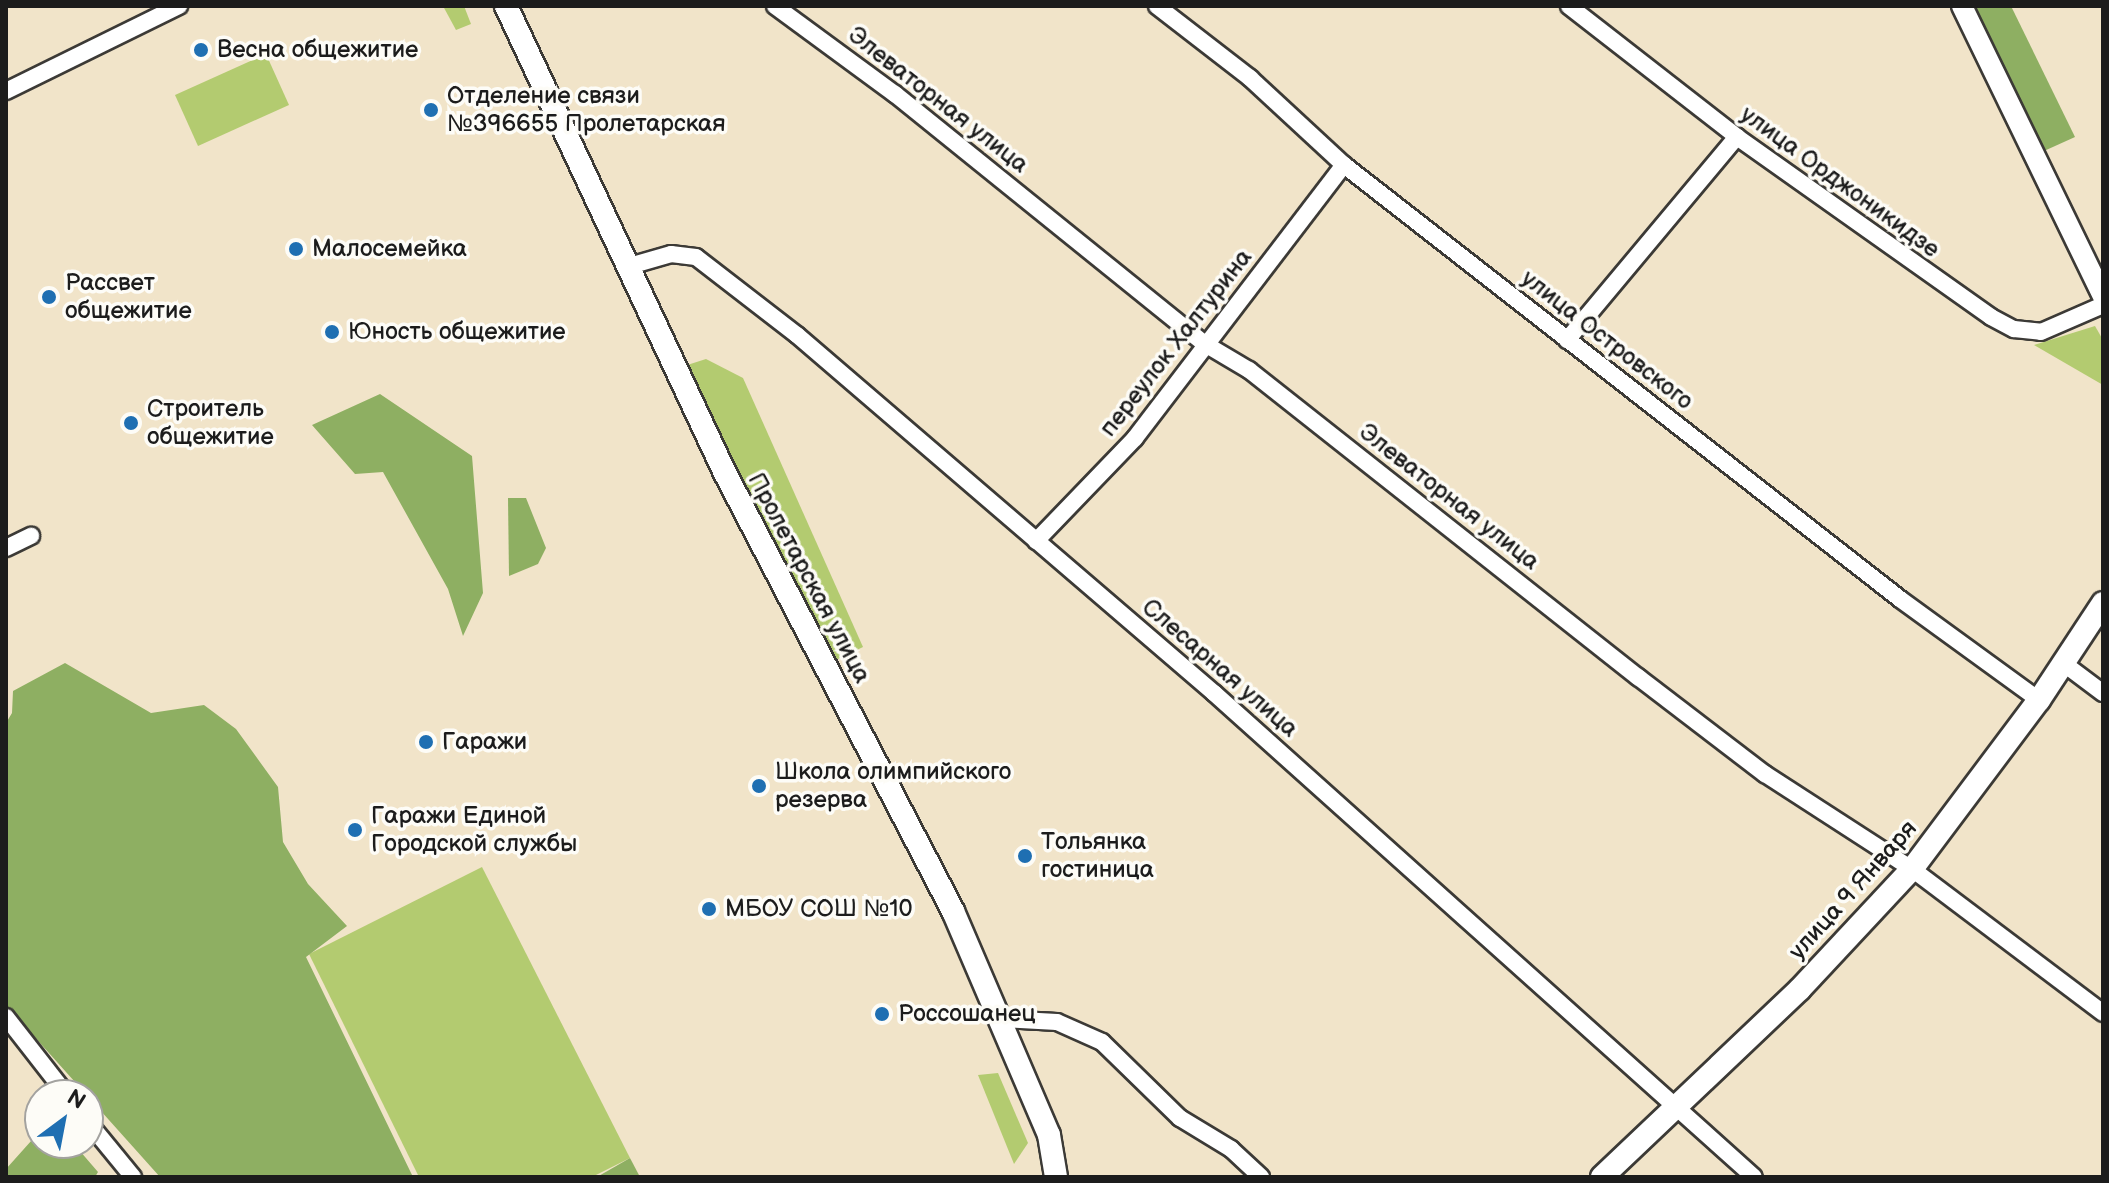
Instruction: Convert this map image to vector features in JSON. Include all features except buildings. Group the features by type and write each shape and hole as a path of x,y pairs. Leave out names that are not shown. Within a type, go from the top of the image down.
{"main road":[{"name":"Пролетарская улица","path":"506,6 725,473 922,847 1002,1019 1049,1135 1056,1177"},
{"name":"улица 9 Января","path":"1602,1177 1800,989 1912,869 2039,700 2103,603"}],"street":[{"path":"6,91 179,6"},
{"name":"Элеваторная улица","path":"775,6 895,94 1205,344 1249,370 1765,774 1912,869 2103,1013"},
{"name":"улица Островского","path":"1157,6 1250,78 1344,165 1900,599 2039,700"},
{"name":"улица Орджоникидзе","path":"1569,6 1737,137 1927,276 2014,329 2041,332 2103,305"},
{"path":"1962,6 2103,296"},
{"path":"1567,340 1737,137"},
{"name":"переулок Халтурина","path":"1036,541 1095,485 1344,165"},
{"name":"Слесарная улица","path":"626,267 671,254 696,257 797,335 1531,975 1673,1107 1754,1177"},
{"path":"6,548 31,536"},
{"path":"2063,663 2103,693"},
{"path":"6,1017 54,1079"},
{"path":"1002,1019 1057,1022 1102,1042 1180,1118 1231,1149 1261,1177"},
{"path":"104,1142 133,1177"}],"green space":[{"path":"443,6 464,6 471,24 456,30"},
{"path":"1975,6 2011,6 2075,137 2044,151"},
{"path":"266,54 289,105 198,146 175,95"},
{"path":"2095,326 2103,340 2103,385 2034,345"},
{"path":"706,359 743,378 863,647 836,660 681,367"},
{"path":"380,394 472,456 483,593 463,636 448,589 383,472 355,474 312,425"},
{"path":"508,498 526,498 546,548 538,564 509,576"},
{"path":"65,663 151,713 204,705 236,729 278,787 283,842 308,884 347,926 306,957 413,1177 160,1177 104,1114 104,1079 72,1079 6,1005 6,723 12,713 13,691"},
{"path":"482,867 630,1158 592,1177 419,1177 309,954"},
{"path":"998,1073 1028,1143 1014,1164 978,1075"},
{"path":"24,1149 24,1159 87,1159 98,1172 95,1177 6,1177 6,1169"},
{"path":"630,1158 640,1177 597,1177"}],"place":[{"name":"Весна общежитие","path":"201,50"},
{"name":"Отделение связи №396655 Пролетарская","path":"431,110"},
{"name":"Малосемейка","path":"296,249"},
{"name":"Рассвет общежитие","path":"49,297"},
{"name":"Юность общежитие","path":"332,332"},
{"name":"Строитель общежитие","path":"131,423"},
{"name":"Гаражи","path":"426,742"},
{"name":"Школа олимпийского резерва","path":"759,786"},
{"name":"Гаражи Единой Городской службы","path":"355,830"},
{"name":"Тольянка гостиница","path":"1025,856"},
{"name":"МБОУ СОШ №10","path":"709,909"},
{"name":"Россошанец","path":"882,1014"}]}
